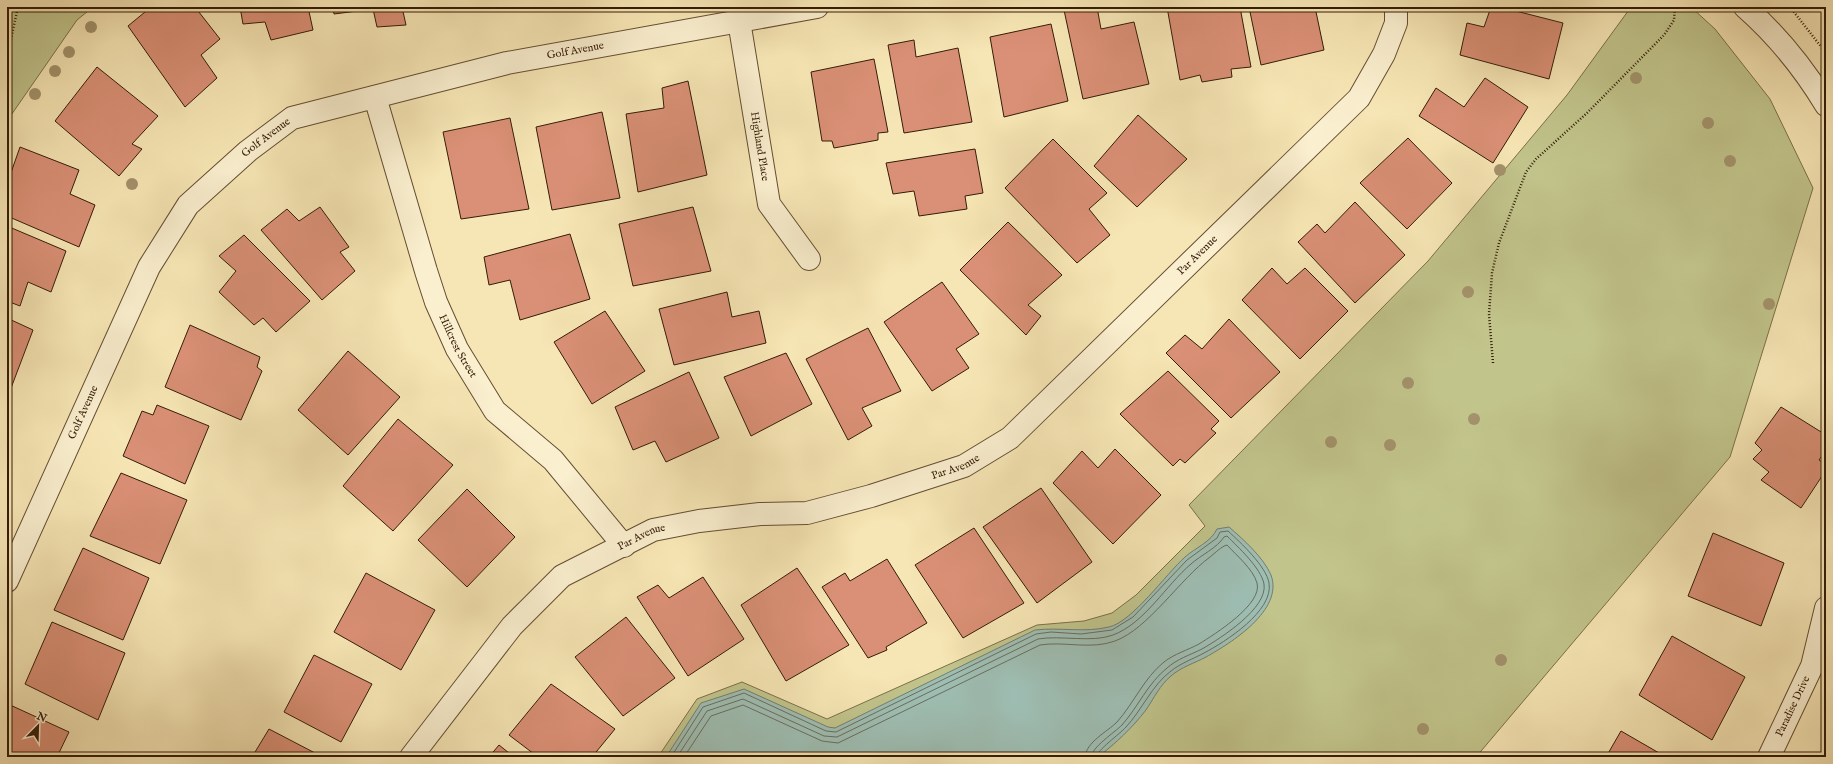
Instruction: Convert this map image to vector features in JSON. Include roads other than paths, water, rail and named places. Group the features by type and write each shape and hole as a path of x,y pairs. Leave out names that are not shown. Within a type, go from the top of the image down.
{"street":[{"name":"Golf Avenue","path":"7,581 149,267 188,205 248,151 292,118 507,63 817,7"},
{"name":"Par Avenue","path":"411,757 512,626 562,576 653,530 699,521 760,514 807,513 872,496 964,466 1010,438 1359,98 1384,54 1396,24 1396,7"},
{"path":"1745,7 1768,27 1808,75 1826,105"},
{"name":"Highland Place","path":"739,21 769,204 809,259"},
{"name":"Hillcrest Street","path":"375,97 436,302 457,349 495,411 553,460 624,546"},
{"name":"Paradise Drive","path":"1769,757 1812,666 1826,608"}],"water":[{"path":"1229,527 1253,549 1268,568 1271,575 1273,588 1270,601 1263,613 1241,634 1206,657 1179,670 1167,680 1135,723 1098,757 666,757 701,703 744,689 828,727 835,728 1035,630 1090,630 1109,627 1118,623 1138,607 1185,557 1211,538 1217,529"}]}
